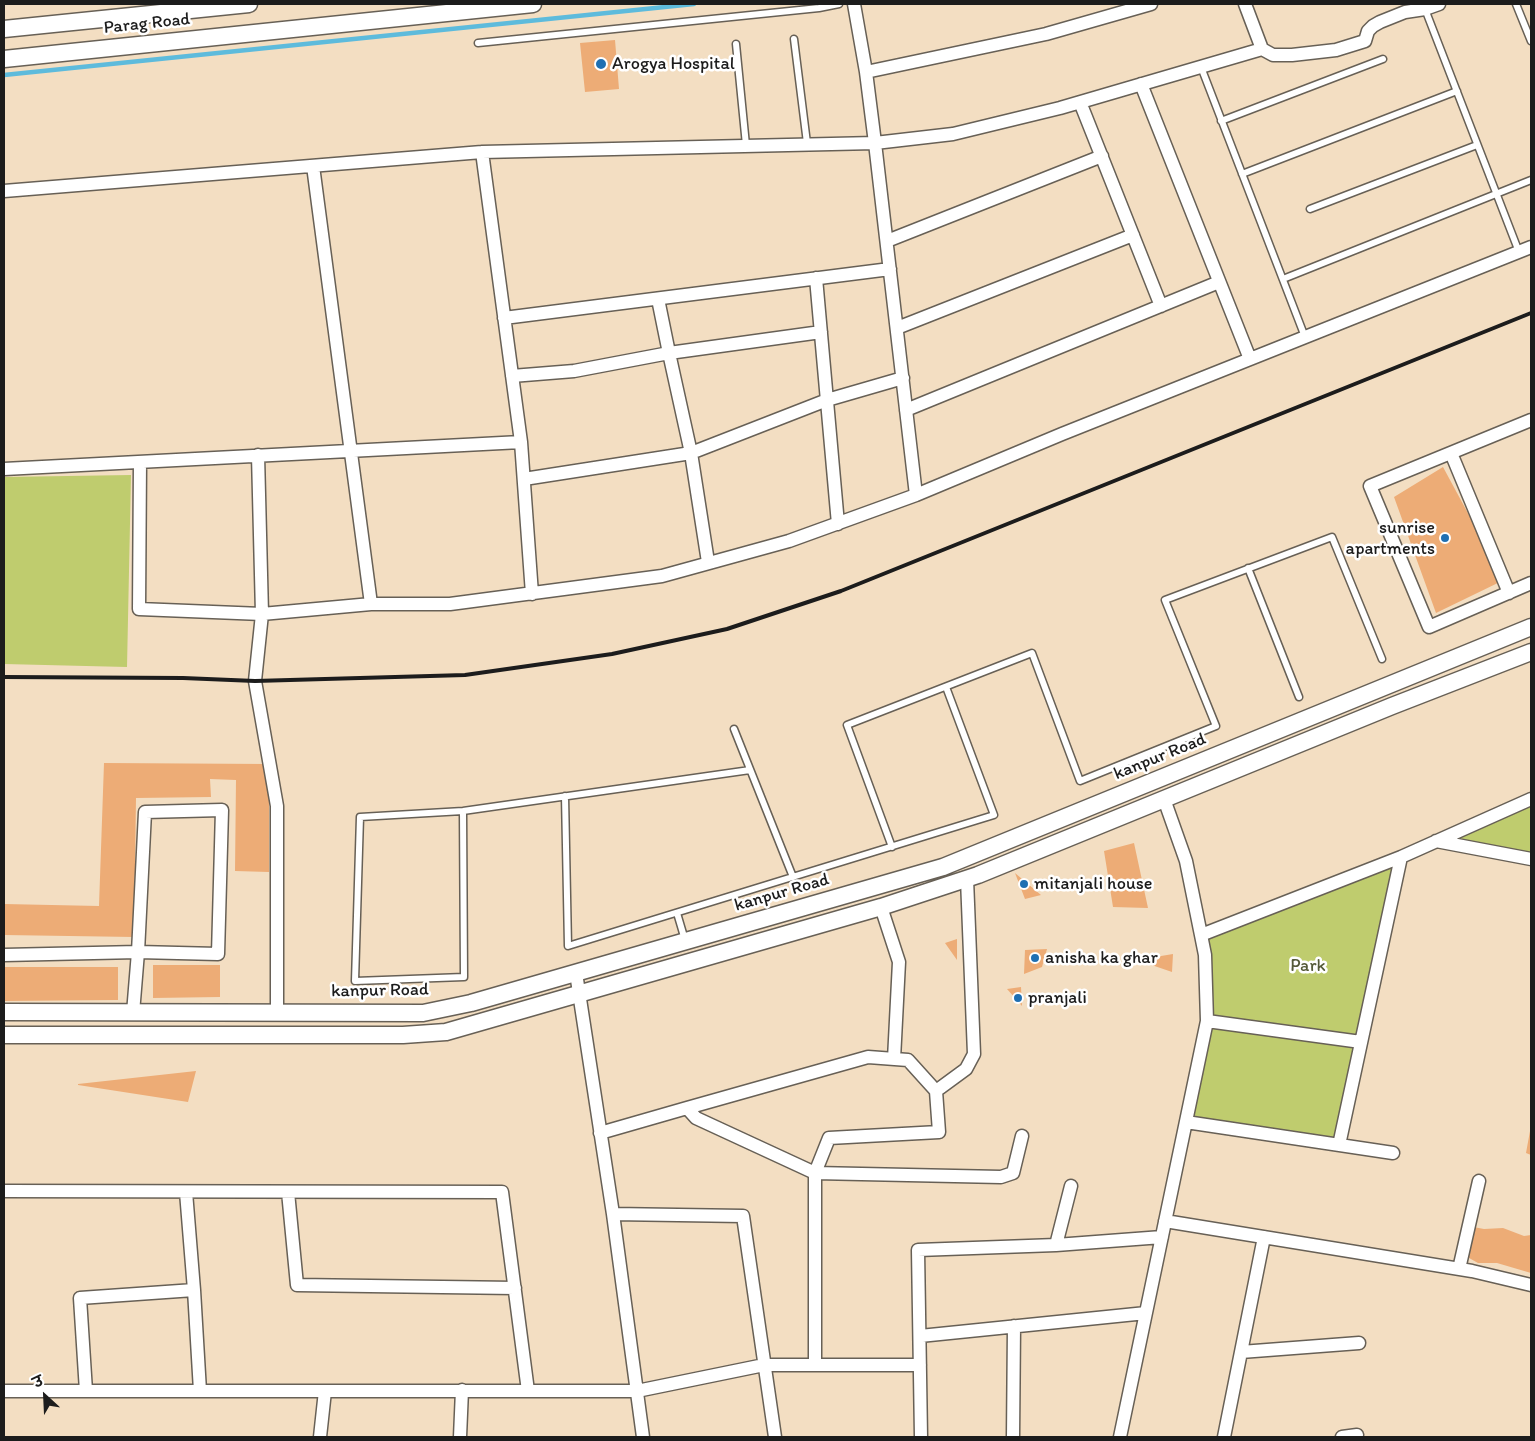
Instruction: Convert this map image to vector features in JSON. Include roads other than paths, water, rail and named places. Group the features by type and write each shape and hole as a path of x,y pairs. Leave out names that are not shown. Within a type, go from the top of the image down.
{"street":[{"name":"Parag Road","path":"4,29 250,4"},
{"name":"Parag Road","path":"4,59 533,4"},
{"path":"854,4 876,143 916,495"},
{"path":"866,72 1046,34 1151,4"},
{"path":"1245,4 1262,49 1273,55 1292,55 1336,50 1364,41 1368,31 1380,22 1405,12 1425,9 1439,4"},
{"path":"4,191 482,152 807,143 876,143 953,134 1080,102 1262,49"},
{"path":"1141,84 1250,359"},
{"path":"1080,102 1161,306"},
{"path":"482,152 520,442 532,594"},
{"path":"887,241 1102,156"},
{"path":"313,166 371,604"},
{"path":"897,328 1133,235"},
{"path":"140,462 139,609 262,614 371,604 450,604 662,576 789,541 916,495 1250,359 1525,250"},
{"path":"504,318 890,269"},
{"path":"816,278 838,524"},
{"path":"906,410 1219,282"},
{"path":"658,299 691,453 708,562"},
{"path":"512,376 574,371 669,354 821,332"},
{"path":"524,479 691,453 827,400 903,378"},
{"path":"1531,420 1370,486 1429,627 1531,583"},
{"path":"4,469 520,442"},
{"path":"1451,453 1509,593"},
{"path":"258,456 262,614 255,681 277,806 277,1012"},
{"name":"kanpur Road","path":"4,1012 423,1013 471,1004 943,867 1531,628"},
{"path":"4,1034 403,1035 446,1032 882,907 967,879 1392,706 1531,652"},
{"path":"1173,773 1180,793"},
{"path":"1120,1437 1207,1021 1205,955 1186,860 1164,799"},
{"path":"1201,935 1401,857 1531,800"},
{"path":"1085,809 1092,828"},
{"path":"4,955 138,952 218,954 222,810 145,812 138,952 133,1013"},
{"path":"1436,841 1531,859"},
{"path":"1339,1145 1401,857"},
{"path":"936,1091 966,1069 974,1054 967,879"},
{"path":"882,907 900,962 894,1059"},
{"path":"576,973 613,1214 643,1437"},
{"path":"96,1035 101,1012"},
{"path":"1207,1021 1361,1042"},
{"path":"600,1134 868,1056 908,1060 936,1091 939,1132 829,1138 815,1172 815,1365"},
{"path":"687,1108 696,1118 815,1172 1001,1177 1013,1174 1022,1136"},
{"path":"1186,1122 1393,1153"},
{"path":"1458,1269 1479,1181"},
{"path":"1056,1245 1071,1186"},
{"path":"4,1191 502,1192 528,1391"},
{"path":"186,1192 200,1391"},
{"path":"288,1192 296,1285 515,1288"},
{"path":"613,1214 743,1216 775,1437"},
{"path":"1165,1221 1458,1269 1531,1285"},
{"path":"921,1437 918,1250 1056,1245 1162,1237"},
{"path":"1224,1437 1264,1237"},
{"path":"86,1391 80,1298 194,1290"},
{"path":"920,1336 1146,1313"},
{"path":"1014,1326 1014,1437"},
{"path":"1241,1352 1359,1343"},
{"path":"4,1391 637,1390 764,1365 920,1365"},
{"path":"460,1437 462,1390"},
{"path":"320,1437 325,1391"},
{"path":"1342,1437 1356,1435"}],"lane":[{"path":"478,43 818,8 839,4"},
{"path":"1516,4 1531,41"},
{"path":"1425,9 1497,194 1525,250"},
{"path":"794,39 807,143"},
{"path":"736,44 746,145"},
{"path":"1222,121 1383,59"},
{"path":"1201,67 1305,337"},
{"path":"1242,174 1457,91"},
{"path":"1310,208 1477,145"},
{"path":"1283,279 1531,180"},
{"path":"892,847 847,725 1032,653 1080,780 1216,726 1165,600 1248,568 1332,537 1382,659"},
{"path":"1248,568 1299,697"},
{"path":"566,796 568,946 994,815 946,687"},
{"path":"734,729 793,877"},
{"path":"463,811 464,976 355,981 360,817 463,811 750,770"},
{"path":"677,913 685,942"}],"waterway":[{"path":"4,75 694,4"}],"railway":[{"path":"4,677 183,678 255,681 465,675 612,654 727,629 841,591 1531,313"}],"place":[{"name":"Arogya Hospital","path":"601,64"},
{"name":"sunrise apartments","path":"1445,538"},
{"name":"mitanjali house","path":"1024,884"},
{"name":"anisha ka ghar","path":"1035,958"},
{"name":"pranjali","path":"1018,998"}],"park label":[{"name":"Park","path":"1308,966"}]}
